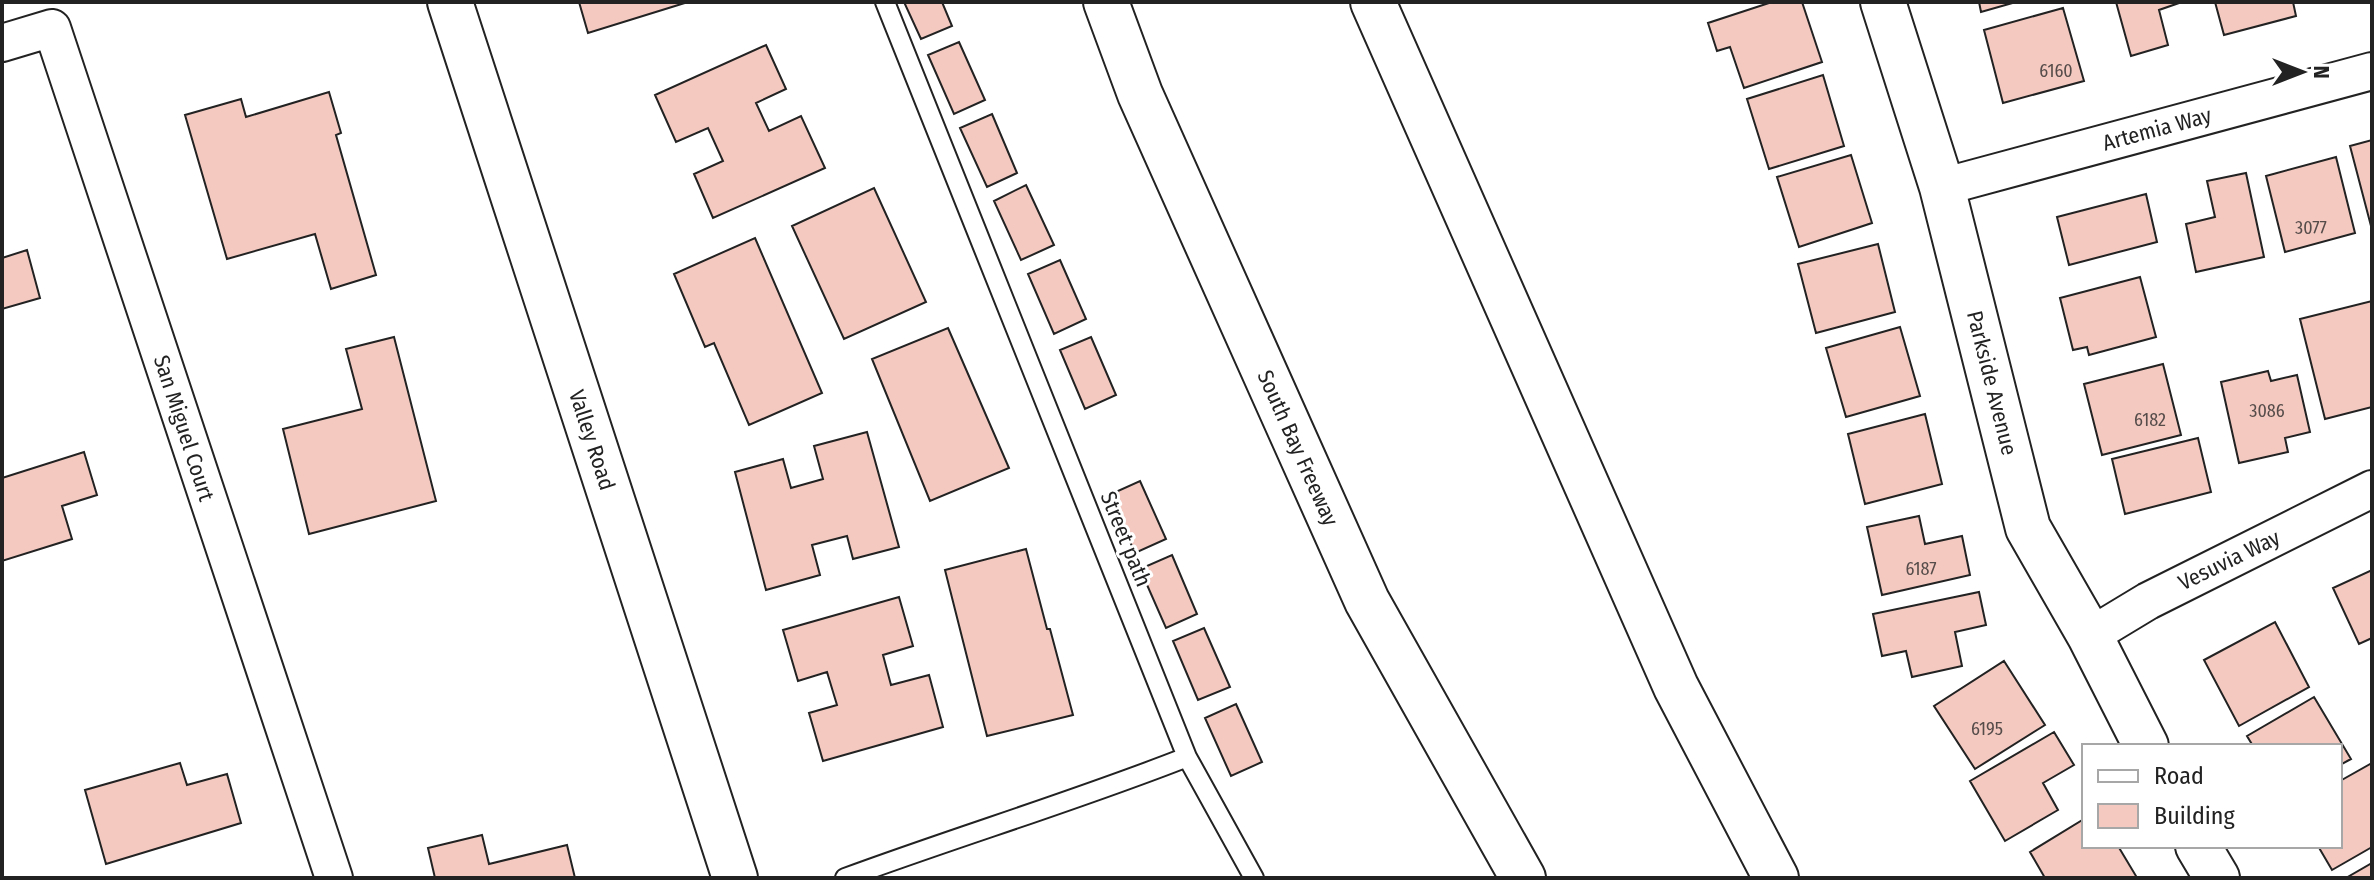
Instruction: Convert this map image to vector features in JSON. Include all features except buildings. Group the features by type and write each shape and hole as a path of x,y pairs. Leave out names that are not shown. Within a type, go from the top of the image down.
{"main road":[{"name":"Valley Road","path":"450,2 735,878"},
{"path":"1096,2 1140,94"},
{"name":"South Bay Freeway","path":"1106,2 1140,94 1367,601 1523,878"},
{"path":"1373,2 1676,687 1776,878"},
{"name":"Parkside Avenue","path":"1883,2 1942,187 2028,528 2090,636 2145,744"},
{"path":"2199,848 2217,878"}],"street":[{"name":"San Miguel Court","path":"2,43 52,28 334,878"},
{"name":"Artemia Way","path":"1942,187 2372,71"},
{"name":"Vesuvia Way","path":"2090,636 2148,601 2372,489"}],"lane":[{"name":"Street path","path":"885,2 1187,757 1254,878"},
{"path":"845,878 1187,757"}]}
